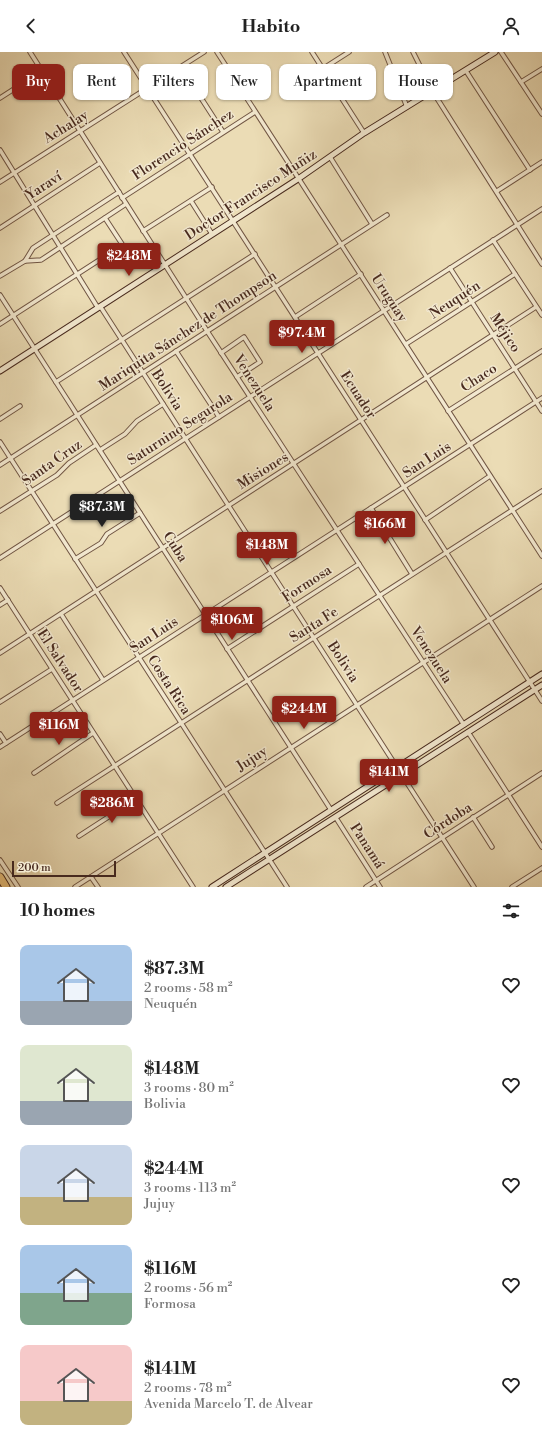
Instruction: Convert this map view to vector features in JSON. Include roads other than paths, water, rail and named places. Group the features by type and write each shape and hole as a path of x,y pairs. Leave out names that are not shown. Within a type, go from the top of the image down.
{"highway":[{"path":"0,877 6,887"}],"main road":[{"name":"Doctor Francisco Muñiz","path":"453,79 495,52"},
{"name":"Doctor Francisco Muñiz","path":"0,371 298,179 364,133 420,100"},
{"path":"212,887 542,674"},
{"path":"226,887 542,685"}],"street":[{"name":"Venezuela","path":"30,52 38,64"},
{"name":"Ecuador","path":"124,52 139,74"},
{"name":"Achalay","path":"186,64 204,52"},
{"name":"Uruguay","path":"217,52 542,556"},
{"path":"312,52 320,64"},
{"path":"331,64 349,52"},
{"path":"385,52 407,108"},
{"path":"501,52 542,114"},
{"path":"415,53 420,64"},
{"path":"521,82 542,69"},
{"path":"466,71 530,170"},
{"path":"0,98 12,90"},
{"name":"Achalay","path":"0,182 139,94"},
{"name":"Venezuela","path":"60,100 221,353 464,725"},
{"name":"Ecuador","path":"156,100 542,701"},
{"path":"202,100 223,132"},
{"path":"343,100 364,133"},
{"path":"438,100 542,264"},
{"name":"Florencio Sánchez","path":"122,198 255,112"},
{"name":"Bolivia","path":"0,150 78,275 186,438 474,887"},
{"path":"330,157 372,224"},
{"path":"497,192 542,162"},
{"name":"Yaraví","path":"0,228 100,163"},
{"path":"144,231 212,187"},
{"name":"Florencio Sánchez","path":"25,261 33,248 119,192"},
{"path":"191,201 212,234"},
{"name":"Florencio Sánchez","path":"0,276 25,261 41,260 126,204"},
{"name":"Saturnino Segurola","path":"0,558 542,209"},
{"name":"Mariquita Sánchez de Thompson","path":"0,465 387,215"},
{"path":"0,324 121,246 122,244 105,218"},
{"path":"493,240 542,315"},
{"path":"56,382 255,254"},
{"name":"Méjico","path":"450,268 542,411"},
{"path":"295,317 361,274"},
{"name":"Neuquén","path":"406,344 515,274"},
{"name":"Cuba","path":"0,295 331,810"},
{"name":"Misiones","path":"0,653 536,307"},
{"path":"221,353 244,337 260,362 237,377"},
{"path":"176,351 219,417"},
{"name":"Chaco","path":"448,411 542,351"},
{"name":"San Luis","path":"0,747 542,398"},
{"name":"Santa Cruz","path":"100,450 124,434 137,421 163,404"},
{"path":"0,419 20,406"},
{"name":"Costa Rica","path":"0,442 286,887"},
{"name":"Santa Cruz","path":"0,511 57,475 69,463 96,445"},
{"path":"425,520 490,476"},
{"name":"Santa Fe","path":"57,804 115,765 542,491"},
{"path":"371,508 412,574"},
{"path":"75,559 102,543 107,534 140,513"},
{"name":"Formosa","path":"227,649 358,564"},
{"name":"Jujuy","path":"75,887 542,586"},
{"name":"El Salvador","path":"0,588 193,887"},
{"path":"0,605 8,600"},
{"path":"61,614 103,680"},
{"path":"0,702 52,669"},
{"path":"468,732 542,847"},
{"path":"34,773 93,733"},
{"path":"0,734 6,743"},
{"name":"Córdoba","path":"366,887 542,773"},
{"path":"79,836 136,799"},
{"path":"473,817 492,848"},
{"name":"Panamá","path":"336,818 380,887"},
{"path":"0,860 2,866 18,887"},
{"path":"512,887 542,868"},
{"path":"91,877 98,887"}]}
